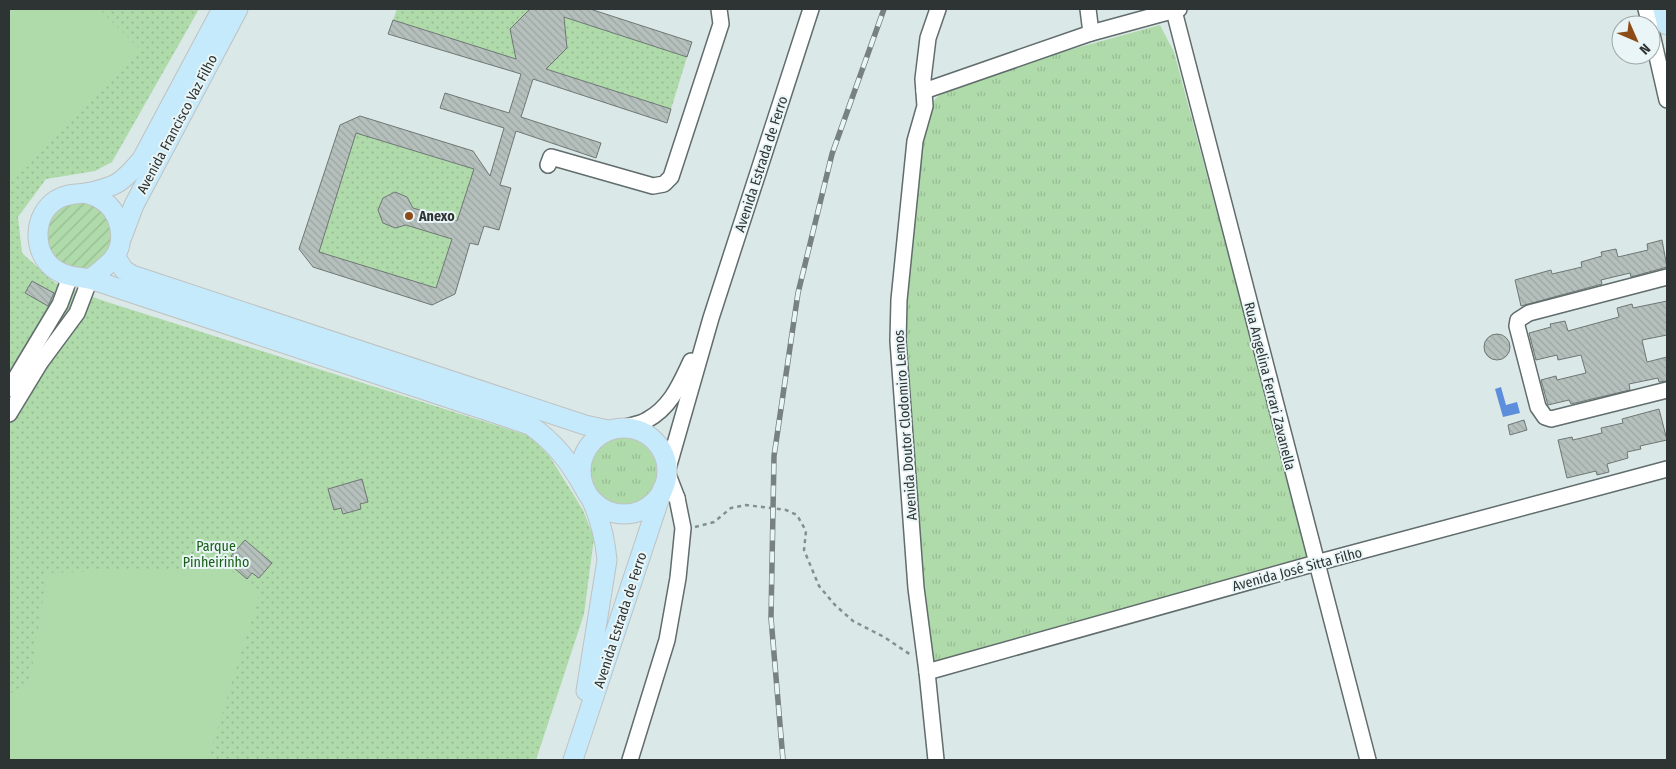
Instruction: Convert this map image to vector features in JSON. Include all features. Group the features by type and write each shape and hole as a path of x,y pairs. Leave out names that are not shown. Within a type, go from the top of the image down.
{"main road":[{"name":"Avenida Francisco Vaz Filho","path":"86,193 106,189 125,179 142,160 222,9"},
{"name":"Avenida Francisco Vaz Filho","path":"118,248 134,205 238,9"},
{"path":"1663,9 1667,25"},
{"path":"587,494 574,468 561,452 547,437 530,425 90,278 67,275 53,268 43,256 38,242 38,226 44,211 55,200 70,194 86,193 101,199 113,210 120,224 118,248 124,270 132,275 585,425 642,431 655,441 664,455 669,486"},
{"path":"90,278 105,268 118,248"},
{"name":"Avenida Estrada de Ferro","path":"574,756 607,560 605,539 600,520 587,494 580,470 584,453 594,439 616,429"},
{"name":"Avenida Estrada de Ferro","path":"587,494 606,510 622,514 639,511 653,502 669,486"},
{"name":"Avenida Estrada de Ferro","path":"574,756 669,486"}],"street":[{"path":"548,165 551,157 653,186 664,184 671,177 721,24 719,9"},
{"name":"Avenida Estrada de Ferro","path":"669,486 711,318 811,9"},
{"name":"Avenida Doutor Clodomiro Lemos","path":"936,760 916,588 898,340 899,300 909,194 916,141 925,106 924,79 928,38 938,9"},
{"path":"1088,9 1091,33"},
{"path":"924,91 1091,33 1176,10"},
{"name":"Rua Angelina Ferrari Zavanella","path":"1176,10 1316,563 1368,760"},
{"path":"1659,65 1667,100"},
{"path":"9,414 60,304 67,285 67,275"},
{"path":"1667,277 1522,316 1518,320 1517,326 1538,407 1545,417 1551,419 1667,390"},
{"path":"9,389 77,313 90,278"},
{"name":"Avenida Estrada de Ferro","path":"616,429 647,420 665,407 678,388 711,318"},
{"name":"Avenida José Sitta Filho","path":"927,672 1316,563 1667,469"},
{"path":"630,760 667,640 678,578 683,528 669,486"}],"path":[{"path":"683,528 714,522 731,508 746,505 786,510 797,515 806,532 804,550 819,586 835,605 853,621 909,653 927,672"}],"green space":[{"name":"Parque Pinheirinho","path":"9,9 199,9 112,162 95,171 46,179 18,217 22,253 55,283 104,301 530,436 550,457 583,510 594,538 584,614 536,760 9,760"},
{"path":"9,9 99,9 141,50 9,185"},
{"path":"397,9 530,9 510,29 516,59 393,20"},
{"path":"564,17 687,57 671,109 546,69 567,48"},
{"path":"1160,25 1174,52 1310,561 931,665 921,589 902,307 924,127 935,99 946,90 1058,53"},
{"path":"356,133 474,169 457,221 413,208 407,197 395,192 383,198 379,210 383,223 395,228 406,225 452,239 436,288 319,252"},
{"path":"72,199 99,204 115,226 110,253 87,269 74,269 60,264 50,254 45,242 45,232 50,215"},
{"path":"623,438 636,440 647,448 655,459 657,472 655,485 647,496 636,504 623,506 610,504 599,496 591,485 589,472 591,459 599,448 610,440"},
{"path":"227,568 260,592 208,760 9,760 9,695 30,680 47,573"}],"water":[{"path":"1501,387 1506,405 1517,402 1520,413 1503,417 1495,389"}],"building":[{"path":"530,9 590,9 692,42 687,57 564,17 567,48 546,69 671,109 667,123 533,79 521,117 601,143 596,158 516,131 500,185 511,188 499,230 484,226 478,245 470,243 455,294 432,305 313,267 299,249 340,125 360,116 473,151 490,176 504,128 440,108 445,93 509,113 521,74 388,34 393,20 516,59 510,29","holes":["356,133 474,169 457,221 413,208 407,197 395,192 383,198 378,210 383,223 395,228 406,225 452,239 436,288 319,252"]},
{"path":"1662,240 1667,267 1631,277 1630,273 1601,280 1602,284 1521,306 1515,280 1551,270 1552,274 1582,267 1581,262 1602,256 1601,252 1616,249 1618,257 1648,250 1647,244"},
{"path":"32,281 54,293 48,306 25,293"},
{"path":"1667,301 1667,335 1642,340 1647,362 1667,357 1667,381 1659,382 1658,378 1629,384 1630,390 1571,404 1569,400 1548,405 1541,380 1556,376 1557,380 1586,373 1581,355 1558,360 1557,355 1536,360 1529,333 1551,327 1550,324 1565,321 1568,331 1619,317 1617,308 1632,304 1633,308"},
{"path":"1497,334 1506,338 1510,347 1506,356 1497,360 1488,356 1484,347 1488,338"},
{"path":"1659,409 1667,440 1640,446 1641,449 1627,452 1628,458 1607,464 1609,472 1597,475 1596,471 1567,478 1558,440 1572,437 1573,440 1602,433 1601,428 1623,423 1622,419"},
{"path":"1524,420 1527,430 1510,435 1508,425"},
{"path":"362,479 368,502 360,504 361,509 343,514 341,508 334,510 328,489"},
{"path":"245,540 272,563 259,578 252,573 247,579 233,567 238,562 231,556"}],"railway":[{"path":"783,760 771,618 774,456 798,293 832,154 884,9"}],"place":[{"name":"Anexo","path":"409,216"}]}
